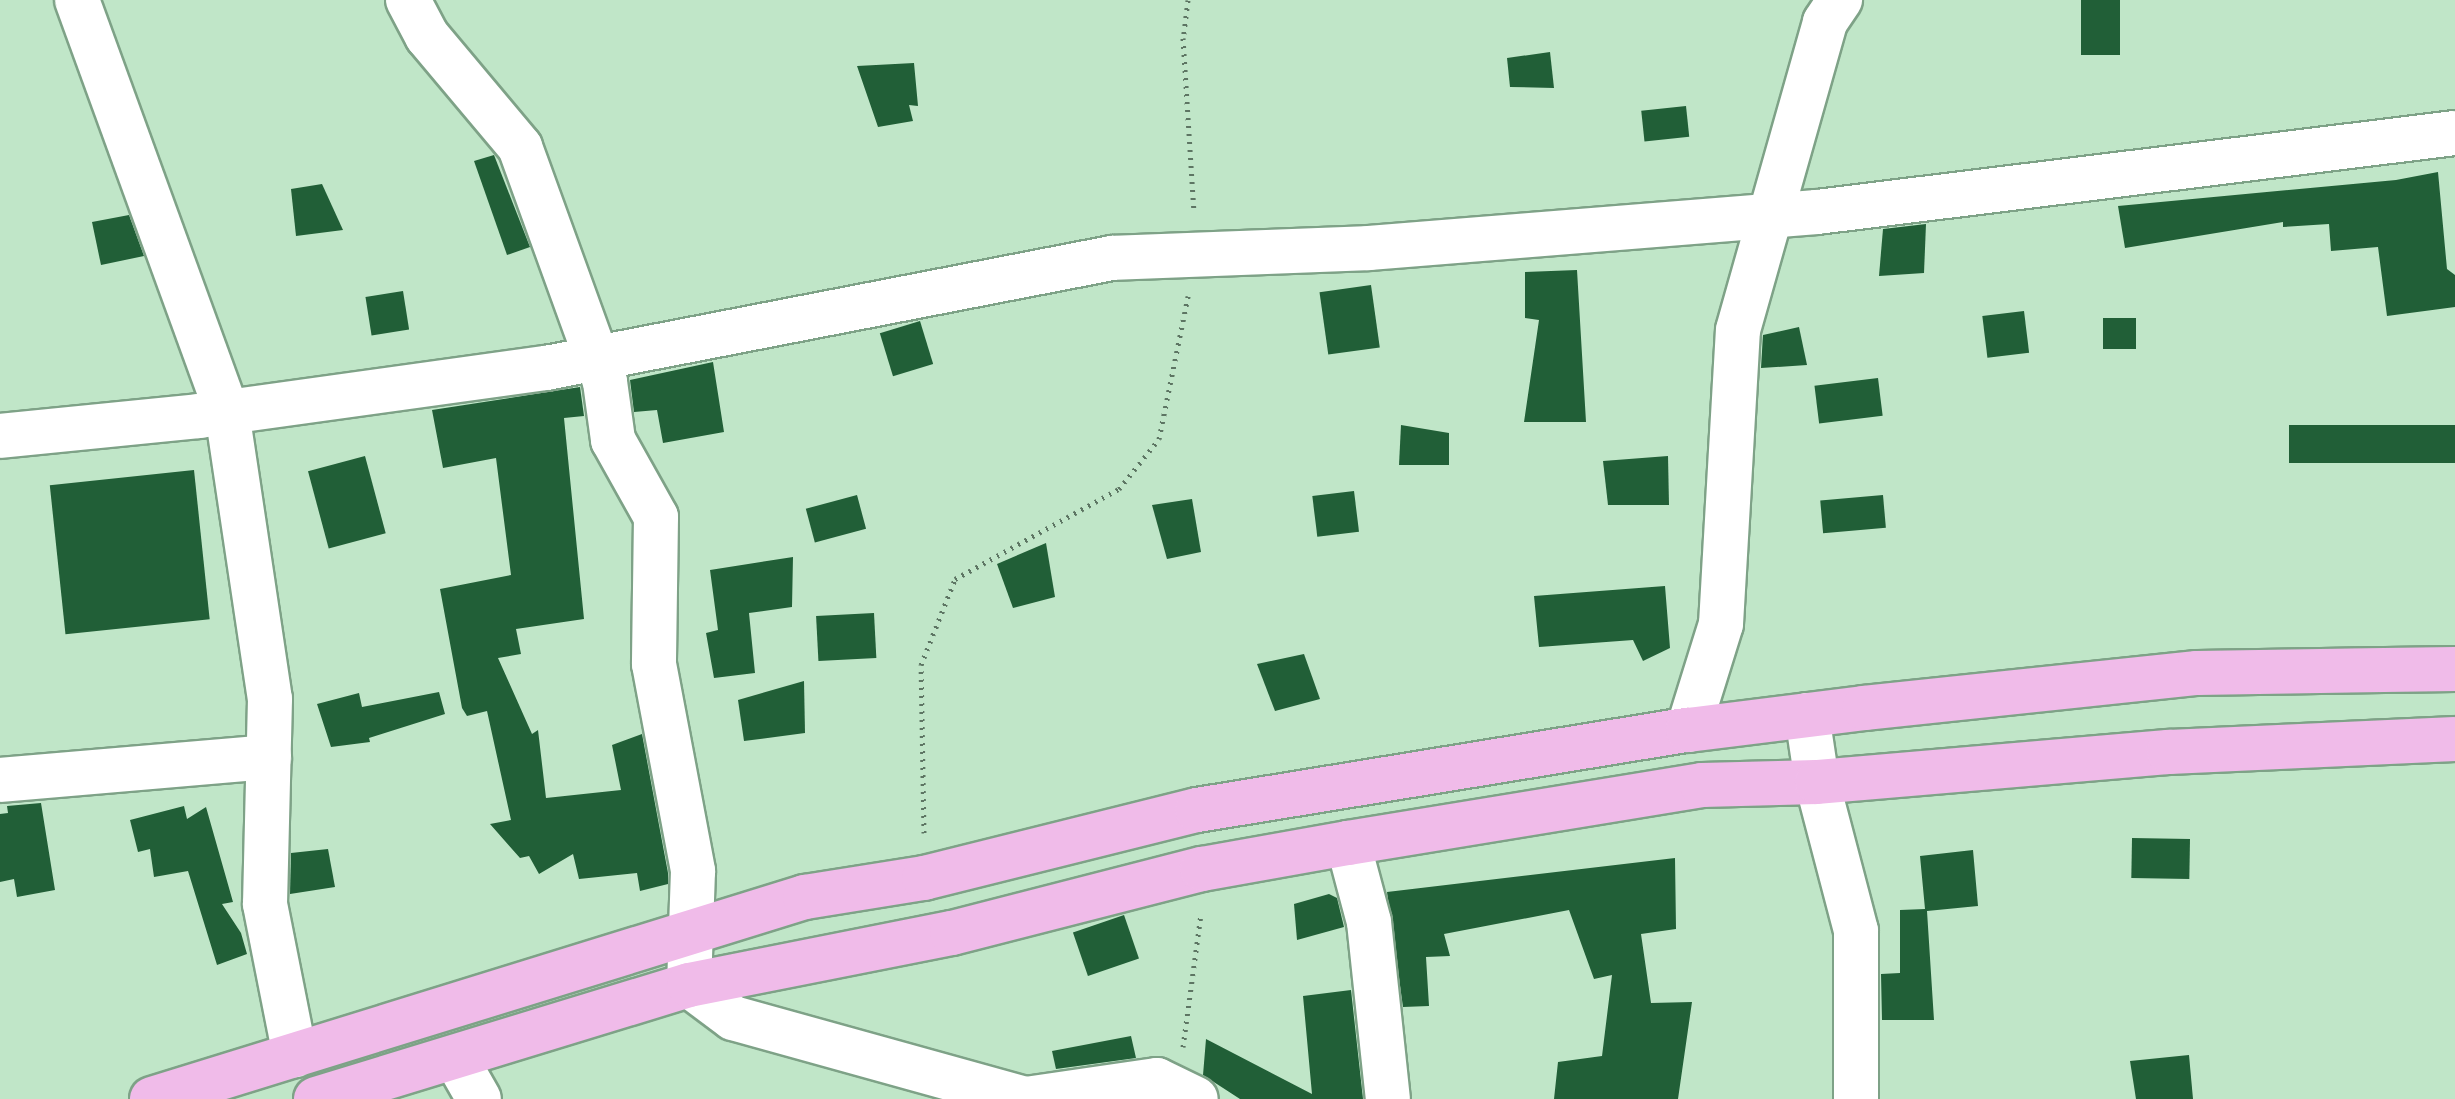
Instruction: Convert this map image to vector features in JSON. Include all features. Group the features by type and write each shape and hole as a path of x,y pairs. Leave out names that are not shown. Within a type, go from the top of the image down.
{"main road":[{"path":"152,1099 805,897 924,878 1197,810 1688,730 1807,715 2197,673 2455,669"},
{"path":"316,1099 689,985 952,933 1202,869 1348,843 1702,785 1817,782 2169,752 2455,739"}],"street":[{"path":"77,0 227,412 270,699 265,904 295,1055"},
{"path":"408,0 427,36 520,147 593,358 605,382 613,440 656,517 654,664 693,871 689,985 733,1018 1026,1099 1157,1080 1186,1094"},
{"path":"1688,730 1721,624 1738,330 1825,22 1840,0"},
{"path":"0,436 227,412 593,358 1112,258 1369,248 1771,216 2455,133"},
{"path":"1807,715 1817,782 1856,931 1856,1099"},
{"path":"0,780 269,757"},
{"path":"1348,843 1369,922 1388,1099"},
{"path":"455,1057 479,1099"}],"path":[{"path":"924,878 921,665 955,579 1119,489 1159,439 1197,254 1183,38 1188,0"},
{"path":"1186,1094 1201,930 1202,869"}],"building":[{"path":"2081,0 2120,0 2120,55 2081,55"},
{"path":"1550,52 1554,88 1510,87 1507,58"},
{"path":"914,63 918,106 909,105 913,121 878,127 857,66"},
{"path":"1686,106 1689,137 1644,142 1641,111"},
{"path":"494,155 530,247 507,255 474,161"},
{"path":"2438,172 2447,269 2455,275 2455,307 2387,316 2378,247 2331,251 2329,224 2283,227 2283,222 2125,248 2118,206 2396,180"},
{"path":"322,184 343,230 296,236 291,189"},
{"path":"129,215 144,256 101,265 92,222"},
{"path":"1926,224 1924,273 1879,276 1883,229"},
{"path":"1577,270 1586,422 1524,422 1539,320 1525,318 1525,272"},
{"path":"1371,285 1380,347 1328,355 1320,292"},
{"path":"403,291 409,330 372,335 365,297"},
{"path":"2024,311 2029,353 1987,358 1982,316"},
{"path":"2103,318 2136,318 2136,349 2103,349"},
{"path":"920,321 933,364 893,376 880,333"},
{"path":"1799,327 1807,365 1761,368 1763,335"},
{"path":"713,362 724,432 663,443 657,410 634,412 630,380"},
{"path":"1878,378 1883,416 1819,424 1814,386"},
{"path":"580,387 584,416 564,418 584,619 516,629 521,654 498,658 532,734 538,730 546,798 621,790 612,745 642,734 668,884 640,891 637,873 579,879 573,854 539,874 529,856 520,858 490,824 511,820 487,711 467,716 462,708 440,589 511,575 496,458 443,468 432,410"},
{"path":"1401,425 1449,433 1449,465 1399,465"},
{"path":"2289,425 2455,425 2455,463 2289,463"},
{"path":"365,456 386,533 329,549 308,471"},
{"path":"1668,456 1669,505 1608,505 1603,461"},
{"path":"194,470 210,619 65,634 50,485"},
{"path":"1354,491 1359,532 1317,537 1312,496"},
{"path":"857,495 866,529 815,543 806,509"},
{"path":"1883,495 1886,528 1823,533 1820,500"},
{"path":"1192,499 1201,552 1167,559 1152,505"},
{"path":"1046,543 1055,597 1013,608 997,564"},
{"path":"793,557 792,607 749,613 755,673 714,678 706,633 718,630 710,570"},
{"path":"1665,586 1670,648 1643,661 1633,640 1539,647 1534,596"},
{"path":"874,613 876,658 818,661 816,616"},
{"path":"1304,654 1320,699 1275,711 1257,664"},
{"path":"804,681 805,733 744,741 738,700"},
{"path":"439,692 445,714 369,738 370,742 331,747 317,704 359,693 362,707"},
{"path":"41,803 55,890 17,897 14,879 0,882 0,814 8,813 7,806"},
{"path":"184,806 187,819 206,807 233,902 222,904 241,933 247,954 217,965 188,871 154,877 150,849 138,852 130,820"},
{"path":"2132,838 2190,839 2189,879 2131,878"},
{"path":"328,849 335,887 290,894 291,853"},
{"path":"1973,850 1978,906 1927,911 1934,1020 1882,1020 1881,974 1900,973 1900,910 1925,909 1920,856"},
{"path":"1675,858 1676,929 1641,934 1651,1003 1692,1002 1678,1099 1554,1099 1558,1062 1602,1056 1612,975 1594,979 1569,910 1444,934 1450,956 1426,957 1429,1006 1403,1007 1387,892"},
{"path":"1329,894 1337,898 1344,927 1297,940 1294,904"},
{"path":"1124,915 1139,958 1088,976 1073,933"},
{"path":"1351,990 1363,1099 1240,1099 1203,1075 1206,1039 1312,1094 1303,996"},
{"path":"1131,1036 1136,1058 1056,1069 1052,1051"},
{"path":"2189,1055 2193,1099 2136,1099 2130,1061"}]}
